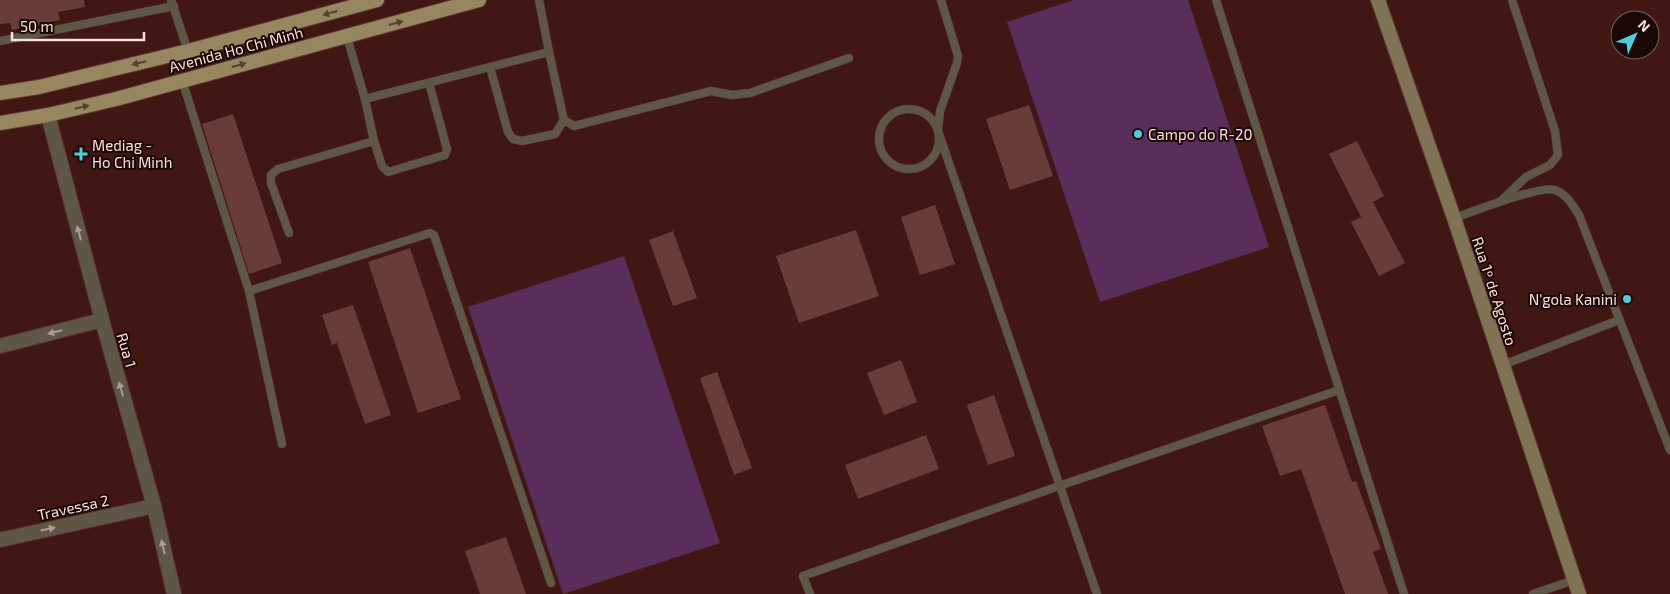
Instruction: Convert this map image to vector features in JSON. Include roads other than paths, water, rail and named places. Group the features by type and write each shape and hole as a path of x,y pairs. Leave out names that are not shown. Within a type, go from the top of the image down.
{"main road":[{"name":"Avenida Ho Chi Minh","path":"0,93 39,87 188,51 377,0"},
{"name":"Avenida Ho Chi Minh","path":"0,123 48,115 479,0"},
{"name":"Rua 1º de Agosto","path":"1378,0 1454,218 1579,594"}],"street":[{"name":"Rua 1","path":"48,115 102,320 154,506 174,594"},
{"path":"0,346 102,320"},
{"name":"Travessa 2","path":"0,540 154,506"}],"lane":[{"path":"490,67 508,132 513,139 522,141 555,134 564,120 539,0"},
{"path":"941,0 958,56 940,111 938,131 940,141 937,150 933,159 926,165 917,169 907,170 889,163 883,156 879,146 878,135 881,126 896,111 906,109 917,110 926,114 934,122 938,131 1096,594"},
{"path":"1216,0 1404,594"},
{"path":"1500,203 1526,177 1550,164 1558,154 1555,131 1512,0"},
{"path":"0,42 172,3 188,51"},
{"path":"346,37 365,99 382,166 388,172 445,155 447,149 429,83"},
{"path":"365,99 549,52"},
{"path":"564,120 574,126 711,91 732,95 750,93 849,58"},
{"path":"182,80 248,291 282,444"},
{"path":"288,233 271,183 271,175 278,169 374,140"},
{"path":"1454,218 1527,194 1554,190 1567,197 1579,215 1670,450"},
{"path":"248,291 430,233 434,235 550,583"},
{"path":"1503,365 1619,320"},
{"path":"810,594 803,576 1339,390"},
{"path":"1533,594 1574,580"}],"place":[{"name":"Campo do R-20","path":"1138,134"},
{"name":"Mediag - Ho Chi Minh","path":"81,154"},
{"name":"N'gola Kanini","path":"1627,299"}]}
